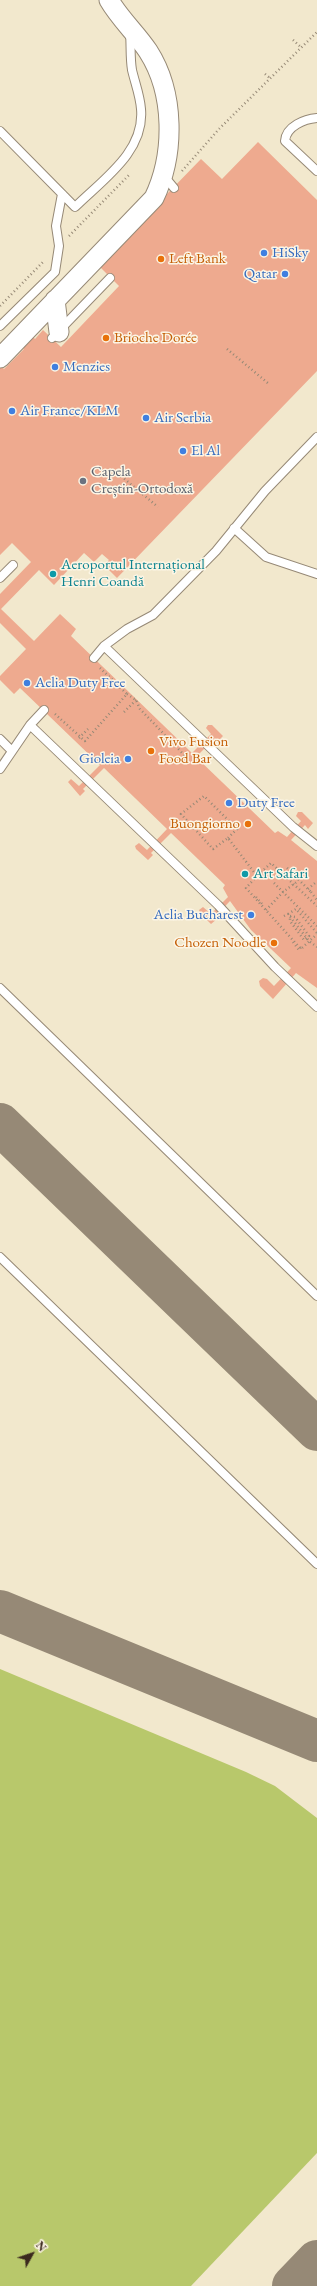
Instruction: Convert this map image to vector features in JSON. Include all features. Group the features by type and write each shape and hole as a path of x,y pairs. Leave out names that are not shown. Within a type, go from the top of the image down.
{"street":[{"path":"0,358 169,182 168,128 165,93 154,63 109,0"},
{"path":"55,300 55,335"}],"lane":[{"path":"0,131 75,207 124,160 136,138 141,123 141,110 137,84 132,70 130,30"},
{"path":"317,118 310,119 292,128 286,136 285,141 317,171"},
{"path":"0,326 55,272 59,246 56,226 62,194"},
{"path":"55,335 110,278"},
{"path":"94,658 104,646 127,629 153,615 216,551 265,491 317,437"},
{"path":"234,528 266,557 317,574"},
{"path":"0,578 13,565"},
{"path":"104,646 293,826 317,846"},
{"path":"0,769 30,724 47,709"},
{"path":"30,724 218,905 275,967 317,1007"},
{"path":"0,739 12,751"},
{"path":"0,988 317,1296"},
{"path":"0,1257 317,1564"}],"path":[{"path":"169,182 317,32"},
{"path":"293,40 302,48"},
{"path":"265,74 271,79"},
{"path":"227,349 269,384"},
{"path":"115,471 158,507"},
{"path":"100,667 126,694 136,700 140,709 187,758"},
{"path":"47,709 79,738 85,741 126,694"},
{"path":"124,712 136,700"},
{"path":"79,738 88,729"},
{"path":"204,796 237,829 228,838 213,849 181,814 204,796"},
{"path":"228,838 257,876"},
{"path":"284,916 289,915 296,909 317,933 301,949 246,888 271,864 317,906"},
{"path":"287,868 317,900"},
{"path":"266,910 283,892 298,881"},
{"path":"274,883 317,926"},
{"path":"308,889 315,883"},
{"path":"256,897 275,924 299,950 301,947"},
{"path":"289,915 290,921 304,940 307,938"},
{"path":"289,915 295,917 309,936 307,938 309,941 317,947"}],"green space":[{"path":"0,1669 246,1772 275,1786 317,1818 317,2153 191,2286 0,2286"}],"building":[{"name":"Aeroportul Internațional Henri Coandă","path":"258,142 317,200 317,371 117,578 104,565 109,560 102,554 94,562 84,553 54,585 39,570 1,609 34,641 60,614 76,629 71,636 192,753 211,734 206,728 208,725 212,725 223,736 218,741 215,738 196,757 275,833 278,831 287,837 301,821 296,816 298,812 302,812 313,823 308,829 305,825 291,840 317,861 317,988 296,973 273,999 260,986 259,981 263,978 267,979 274,986 291,968 251,930 230,901 215,917 217,919 211,924 200,913 199,910 203,907 211,914 228,897 223,888 225,885 171,833 151,853 153,855 148,860 136,849 135,846 139,843 147,850 167,829 104,768 83,789 85,791 80,796 68,782 71,779 79,786 100,765 20,688 14,694 0,680 0,676 26,649 0,623 0,594 31,562 12,543 0,555 0,365 4,369 24,349 18,344 29,333 35,339 43,330 61,347 119,286 98,265 201,159 222,179"}],"taxiway":[{"path":"0,1124 317,1430"},
{"path":"0,1611 317,1741"},
{"path":"293,2286 317,2261"}],"place":[{"name":"HiSky","path":"264,253"},
{"name":"Left Bank","path":"161,259"},
{"name":"Qatar","path":"285,274"},
{"name":"Brioche Dorée","path":"106,338"},
{"name":"Menzies","path":"55,367"},
{"name":"Air France/KLM","path":"12,411"},
{"name":"Air Serbia","path":"146,418"},
{"name":"El Al","path":"183,451"},
{"name":"Capela Creștin-Ortodoxă","path":"83,481"},
{"name":"Aeroportul Internațional Henri Coandă","path":"53,574"},
{"name":"Aelia Duty Free","path":"27,683"},
{"name":"Vivo Fusion Food Bar","path":"151,751"},
{"name":"Gioleia","path":"128,759"},
{"name":"Duty Free","path":"229,803"},
{"name":"Buongiorno","path":"248,824"},
{"name":"Art Safari","path":"245,874"},
{"name":"Aelia Bucharest","path":"251,915"},
{"name":"Chozen Noodle","path":"274,943"}]}
